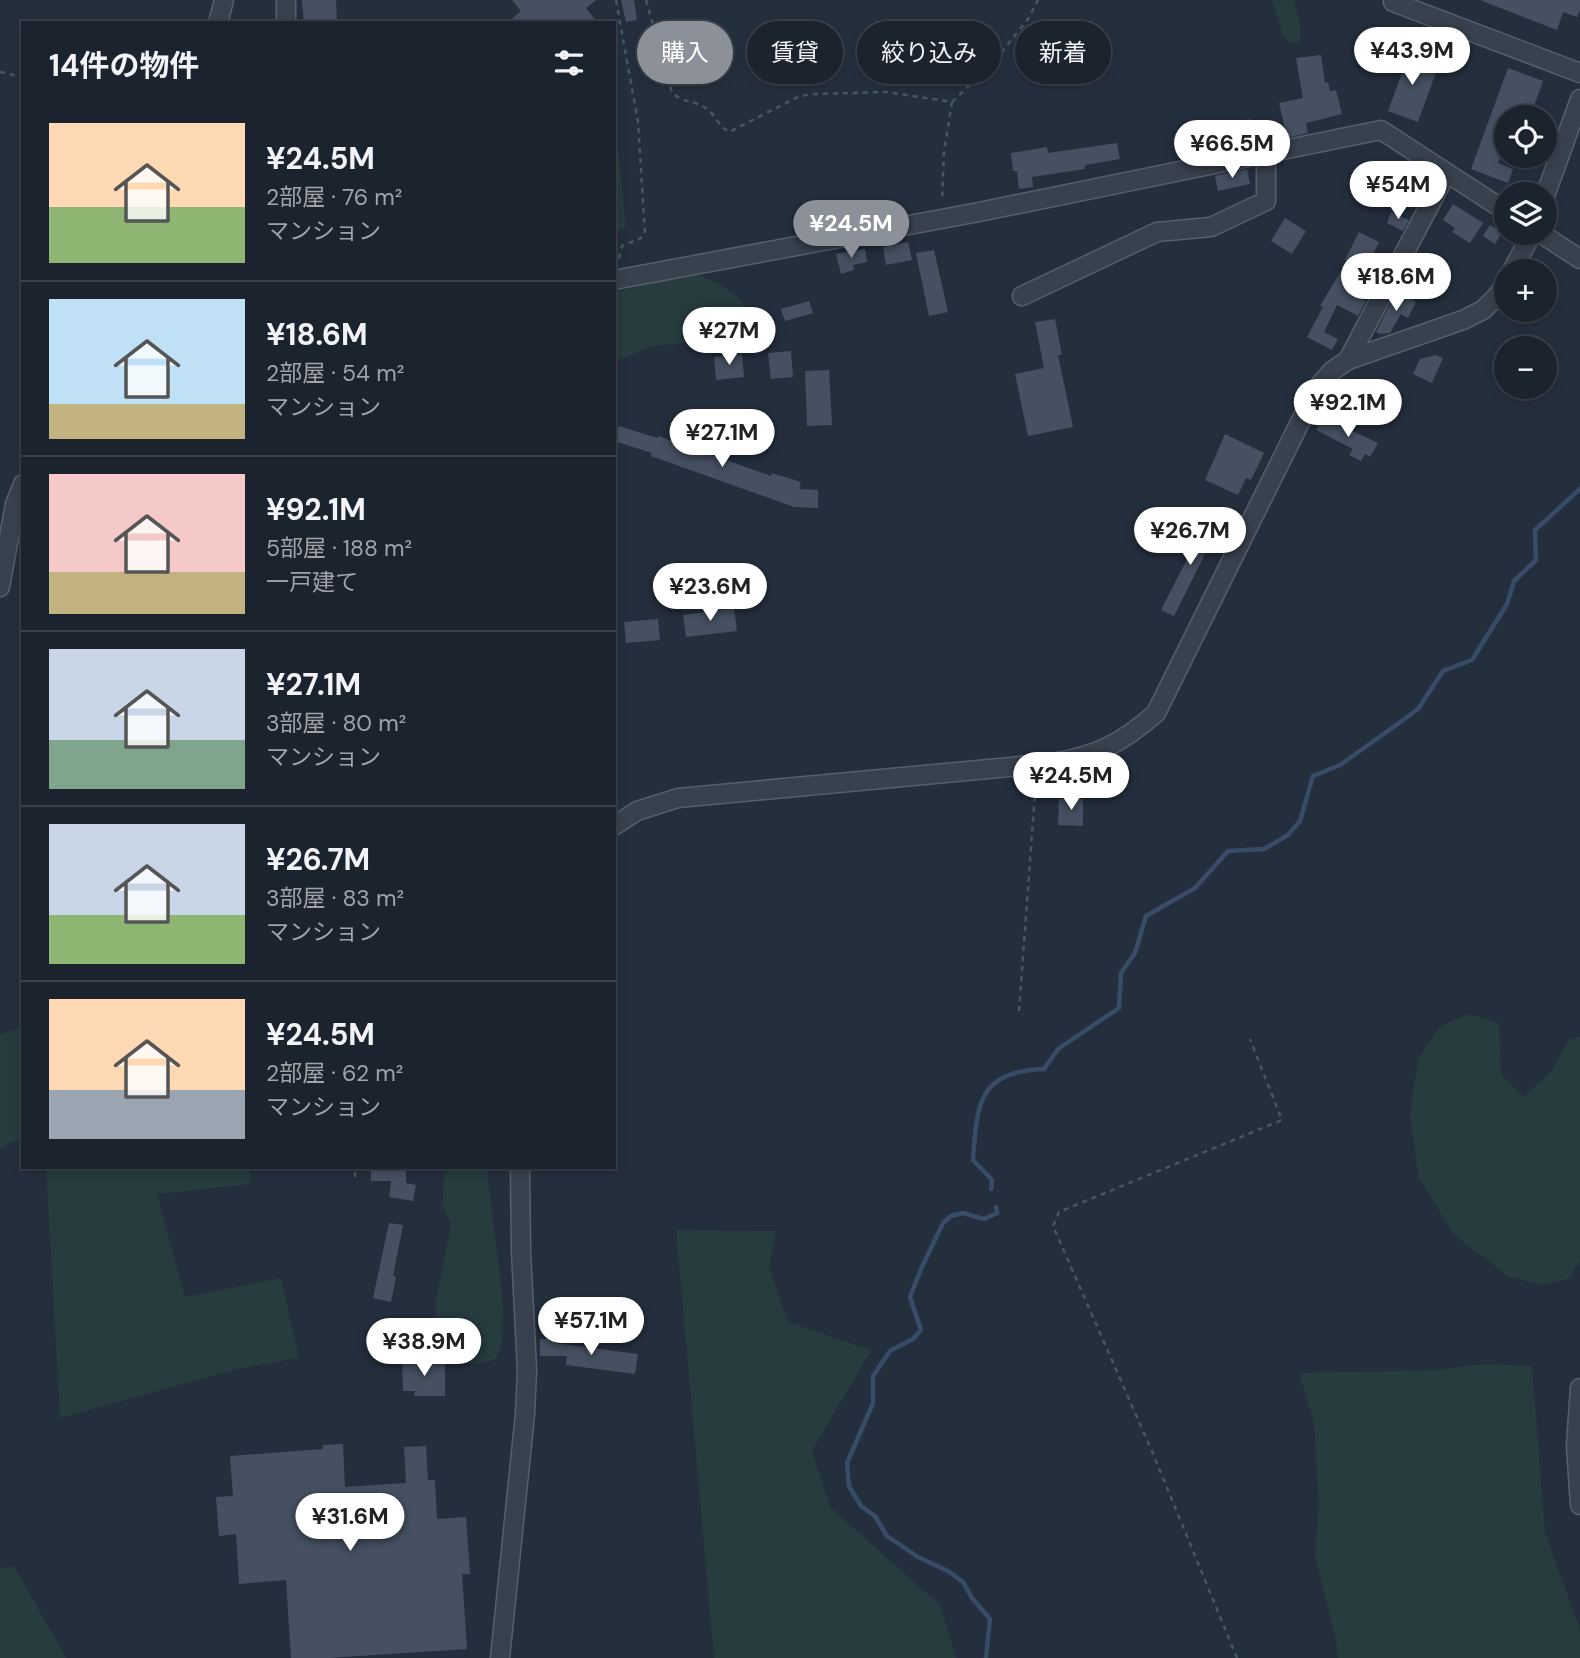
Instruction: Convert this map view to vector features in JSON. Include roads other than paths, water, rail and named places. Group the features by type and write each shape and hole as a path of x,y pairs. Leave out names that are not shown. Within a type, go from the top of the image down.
{"street":[{"path":"219,21 224,0"},
{"path":"286,0 286,21"},
{"path":"1393,2 1580,73"},
{"path":"1550,182 1580,99"},
{"path":"616,279 942,219 1381,130 1494,204"},
{"path":"1021,296 1157,232 1211,227 1266,201 1266,153"},
{"path":"1348,360 1446,174"},
{"path":"1557,244 1580,259"},
{"path":"616,825 637,811 678,798 1037,764 1083,758 1118,743 1156,713 1317,388 1332,371 1348,360 1463,320 1483,310 1494,299"},
{"path":"0,587 15,504 21,489"},
{"path":"500,1658 525,1414 527,1370 520,1251 520,1169"},
{"path":"1580,1388 1576,1446 1580,1505"}],"waterway":[{"path":"991,1189 992,1180 973,1160 976,1122 985,1094 1006,1076 1044,1069 1058,1049 1119,1008 1121,973 1135,953 1146,916 1195,888 1228,851 1264,849 1288,835 1300,821 1313,776 1340,765 1418,709 1443,671 1472,660 1507,604 1514,581 1536,560 1535,530 1580,489"},
{"path":"986,1658 990,1619 972,1598 963,1582 887,1536 875,1516 861,1506 849,1486 847,1463 873,1403 873,1376 890,1351 913,1339 921,1330 910,1297 943,1223 951,1216 963,1213 984,1219 997,1213 996,1207"}]}
